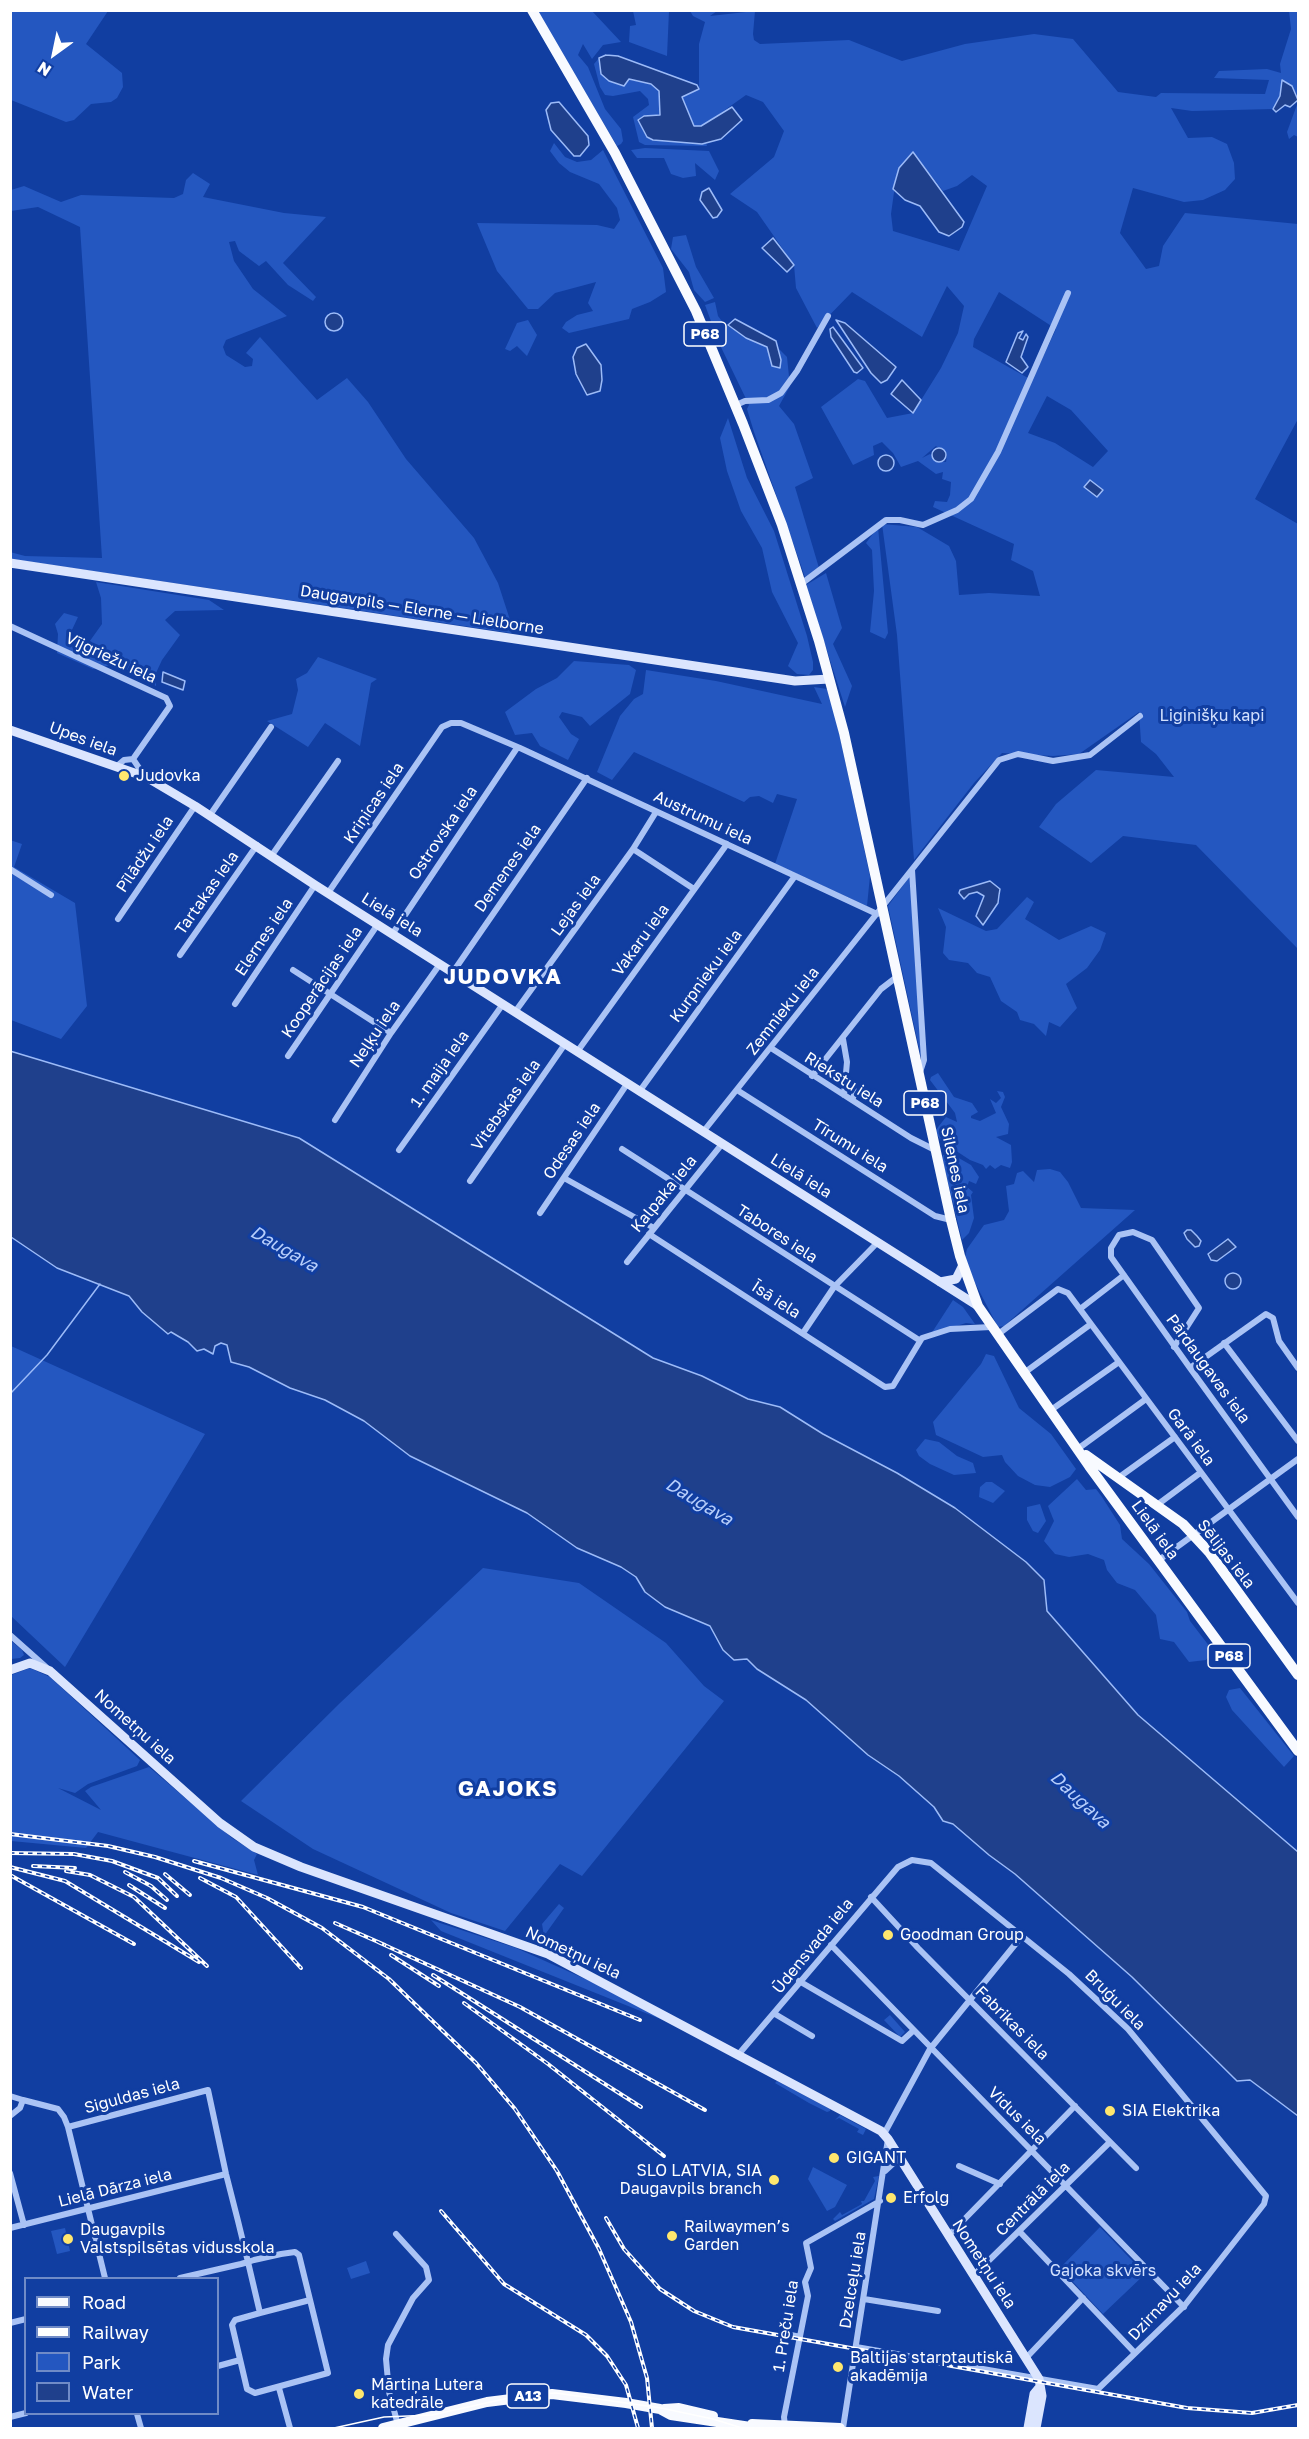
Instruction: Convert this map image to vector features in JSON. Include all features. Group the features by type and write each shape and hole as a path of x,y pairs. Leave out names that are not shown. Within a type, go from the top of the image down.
{"main road":[{"name":"P68","path":"532,10 615,153 696,311 736,405 801,584 830,679 880,906"},
{"name":"Silenes iela","path":"880,906 899,976 951,1220 963,1265 978,1306"},
{"name":"Lielā iela","path":"978,1306 1024,1373 1299,1751"},
{"name":"Sēlijas iela","path":"1080,1450 1157,1504 1194,1536 1299,1675"},
{"name":"A13","path":"383,2428 415,2425 487,2403 532,2395 577,2396 660,2409 679,2408 751,2424 842,2428"},
{"name":"A13","path":"660,2409 671,2415 757,2428"}],"street":[{"path":"801,584 886,520 900,520 923,525 957,510 971,499 998,452 1068,293"},
{"path":"736,405 745,401 768,400 781,393 797,371 828,316"},
{"name":"Daugavpils — Elerne — Lielborne","path":"10,563 795,681 830,679"},
{"name":"Vījgriežu iela","path":"10,626 166,698 170,706 133,759"},
{"name":"Zemnieku iela","path":"703,1132 880,906 912,870 916,861 999,760 1018,754 1053,761 1070,760 1089,754 1140,716"},
{"name":"Austrumu iela","path":"442,727 460,723 586,778 795,876 880,906"},
{"path":"210,815 271,727"},
{"name":"Kriņicas iela","path":"328,893 442,727"},
{"name":"Upes iela","path":"10,730 146,777"},
{"name":"Ostrovska iela","path":"393,933 517,748"},
{"path":"116,767 124,760 133,759 146,777"},
{"path":"272,855 338,761"},
{"name":"Lielā iela","path":"146,777 210,815 315,885 978,1306"},
{"name":"Demenes iela","path":"453,972 586,778"},
{"name":"Pīlādžu iela","path":"118,918 195,806"},
{"name":"Lejas iela","path":"515,1012 633,849 656,812"},
{"name":"Vakaru iela","path":"578,1052 727,844"},
{"name":"Tartakas iela","path":"180,955 256,845"},
{"path":"633,849 694,889"},
{"path":"10,869 51,895"},
{"path":"912,870 924,1060 919,1074"},
{"name":"Kurpnieku iela","path":"639,1092 795,876"},
{"name":"Elernes iela","path":"235,1004 315,885"},
{"name":"Kooperācijas iela","path":"288,1056 378,924"},
{"name":"Neļķu iela","path":"335,1120 391,1033 440,964"},
{"path":"293,970 391,1033"},
{"path":"812,1076 881,989 899,976"},
{"name":"1. maija iela","path":"399,1150 503,1004"},
{"path":"843,1039 847,1062 843,1095"},
{"name":"Vitebskas iela","path":"470,1181 565,1044"},
{"name":"Riekstu iela","path":"771,1048 910,1138 935,1150"},
{"path":"846,1083 852,1086 855,1093 852,1101"},
{"name":"Odesas iela","path":"540,1213 627,1084"},
{"name":"Tīrumu iela","path":"737,1090 935,1216 951,1220"},
{"name":"Kalpaka iela","path":"627,1262 722,1144"},
{"name":"Tabores iela","path":"622,1149 919,1340"},
{"name":"Īsā iela","path":"564,1178 651,1231 803,1333 889,1387 893,1386 919,1340"},
{"name":"Pārdaugavas iela","path":"1174,1347 1199,1308 1152,1240 1133,1232 1119,1235 1111,1248 1111,1257 1174,1347 1299,1517"},
{"path":"803,1333 834,1287 877,1242"},
{"path":"940,1282 956,1279 963,1265"},
{"path":"1080,1309 1124,1275"},
{"name":"Garā iela","path":"994,1331 1058,1289 1062,1289 1080,1309 1200,1473 1231,1509 1299,1603"},
{"path":"1190,1368 1264,1315 1269,1314 1273,1318 1279,1341 1299,1368"},
{"path":"1024,1373 1091,1324"},
{"path":"919,1340 950,1329 994,1331"},
{"path":"1224,1343 1299,1441"},
{"path":"1051,1410 1119,1362"},
{"path":"1080,1450 1146,1399"},
{"path":"1118,1478 1175,1437"},
{"path":"1159,1560 1299,1459"},
{"path":"1157,1504 1200,1473"},
{"name":"Nometņu iela","path":"10,1635 220,1823 254,1847 301,1867 548,1954 886,2137 1027,2357 1039,2384"},
{"path":"10,1670 30,1663 50,1671"},
{"name":"Ūdensvada iela","path":"738,2055 775,2014 883,1883 898,1867 912,1860"},
{"name":"Bruģu iela","path":"912,1860 937,1865 1076,1980 1128,2030 1267,2198"},
{"name":"Fabrikas iela","path":"871,1897 1136,2168"},
{"path":"886,2137 930,2049 1023,1936"},
{"name":"Vidus iela","path":"831,1945 1184,2307"},
{"path":"800,1981 902,2041 913,2031"},
{"path":"775,2014 812,2036"},
{"name":"Siguldas iela","path":"10,2096 58,2109 68,2127 208,2090 226,2174"},
{"path":"10,2116 20,2108 23,2100"},
{"path":"948,2236 1076,2106"},
{"path":"68,2127 105,2277"},
{"name":"Dzelceļu iela","path":"842,2428 885,2171 886,2137"},
{"name":"Centrālā iela","path":"974,2276 1110,2142"},
{"path":"885,2171 899,2158"},
{"path":"959,2166 1000,2184"},
{"path":"10,2173 24,2225"},
{"path":"226,2174 260,2313"},
{"name":"Lielā Dārza iela","path":"10,2228 226,2174"},
{"name":"Dzirnavu iela","path":"1039,2384 1098,2389 1184,2307 1267,2198"},
{"name":"1. Preču iela","path":"785,2426 784,2417 808,2296 805,2282 811,2268 806,2243 880,2200"},
{"path":"1020,2232 1135,2353"},
{"path":"396,2234 426,2268 429,2280 413,2298 388,2345 386,2359 389,2392 398,2425"},
{"path":"184,2277 295,2252 299,2255 328,2373 279,2388 250,2393 232,2328 233,2322 310,2300"},
{"path":"1027,2357 1083,2298"},
{"path":"864,2299 938,2311"},
{"path":"782,2333 800,2337"},
{"path":"856,2347 1039,2384"},
{"path":"219,2366 240,2360"},
{"path":"1028,2428 1034,2394 1039,2384"},
{"path":"1036,2428 1042,2397 1039,2384"},
{"path":"279,2388 290,2428"}],"green space":[{"path":"10,11 108,11 86,44 122,73 123,87 117,98 111,102 91,104 74,120 66,122 11,100"},
{"path":"537,11 592,11 621,42 603,45 592,59 583,44 578,55 588,67 605,109 621,129 623,141 621,144 617,146"},
{"path":"633,11 669,11 667,56 629,42 630,26 636,25"},
{"name":"Liginišķu kapi","path":"690,11 717,11 710,16 755,11 753,34 754,40 760,44 849,40 902,61 965,44 1034,34 1073,39 1118,92 1156,97 1161,93 1265,94 1269,80 1214,78 1219,71 1267,69 1281,73 1280,64 1291,29 1289,11 1298,11 1298,97 1292,86 1283,80 1280,96 1273,109 1192,111 1171,108 1188,138 1212,137 1227,144 1234,163 1235,179 1225,190 1203,200 1184,202 1133,188 1120,233 1146,269 1159,266 1163,246 1185,213 1298,224 1298,419 1255,499 1298,524 1298,949 1196,845 1123,836 1091,863 1039,827 1056,804 1096,770 1174,777 1156,754 1141,742 1139,712 1079,754 1053,756 1002,753 974,783 914,860 897,635 882,524 917,527 949,546 956,561 959,595 989,593 1040,596 1033,571 1011,560 1014,544 933,507 935,501 947,502 950,495 951,482 942,479 943,472 936,474 918,461 901,467 893,453 882,442 873,446 874,455 853,465 821,407 858,379 865,381 887,418 913,413 941,368 958,333 964,306 947,286 922,337 852,292 817,328 796,288 794,265 757,212 730,194 774,157 784,131 763,102 746,95 701,127 694,126 682,97 699,89 699,44 705,22 693,16","holes":["913,152 943,191 957,186 972,175 987,186 959,251 893,231 891,214 899,168","999,292 1056,329 1035,374 1028,378 973,347 974,339","1047,396 1071,410 1108,451 1093,467 1055,443 1028,433","936,446 947,455 946,462 938,461 930,454 922,458"]},
{"path":"599,58 601,74 651,84 660,91 660,115 644,116 638,120 647,137 706,143 707,146 645,145 639,142 633,117 649,105 648,99 640,91 613,96 605,95 600,87 594,64"},
{"path":"1298,102 1298,137 1294,135 1289,139 1287,132"},
{"path":"554,143 565,157 577,162 591,160 603,150 663,268 666,292 632,309 629,319 569,333 562,328 566,322 577,315 593,311 588,303 596,282 555,293 538,309 528,309 497,271 477,223 597,225 614,229 620,220 617,208 599,184 570,172 559,163 550,151"},
{"path":"645,148 709,151 719,171 715,180 695,163 696,176 683,178 671,174 664,158 637,158 631,150"},
{"path":"193,173 210,184 203,197 284,213 326,217 283,263 316,297 313,301 288,285 266,261 259,266 239,251 235,241 229,242 234,261 253,289 287,316 226,340 223,347 226,355 245,367 252,366 253,359 246,353 260,337 317,400 347,378 368,402 406,459 474,538 498,583 513,629 511,633 11,559 10,552 25,556 102,558 80,227 38,207 11,211 11,190 24,186 61,202 81,195 174,198 183,194 186,180"},
{"path":"686,235 696,267 714,298 705,302 694,290 689,272 671,249 673,237"},
{"path":"715,302 718,316 724,324 767,347 772,366 781,360 779,349 787,357 790,386 779,406 794,424 813,478 795,487 819,568 805,577 754,432 747,409 749,405 719,343 705,305"},
{"path":"528,320 537,335 527,356 517,346 510,351 505,349 517,323"},
{"path":"728,418 747,478 774,531 807,636 813,662 813,670 809,675 797,674 788,666 798,643 772,592 762,548 741,511 727,471 720,438"},
{"path":"878,527 888,633 885,639 870,632 874,591 872,550 866,543"},
{"path":"826,573 842,628 833,644 852,686 845,707 806,585"},
{"path":"96,582 209,600 224,610 175,611 165,620 180,635 162,660 156,673 156,686 117,664 93,669 57,653 58,634 55,624 64,613 78,617 71,632 76,639 87,645 102,624 101,598"},
{"path":"318,657 377,679 371,683 360,746 325,723 308,747 267,721 292,714 298,690 296,679 307,673"},
{"path":"574,661 629,665 636,670 630,694 590,726 582,717 562,712 559,717 571,734 579,739 568,760 540,746 532,733 515,735 505,712 536,689 557,678"},
{"path":"646,670 716,681 822,704 814,687 827,689 834,710 870,876 867,906 775,864 797,799 777,794 773,803 759,796 750,797 744,802 634,752 612,780 597,772 620,716 634,699 643,694"},
{"path":"10,840 22,844 14,867 75,903 87,1006 61,1039 11,1020"},
{"path":"910,876 912,890 921,1057 888,906"},
{"path":"1027,897 1034,902 1025,919 1059,940 1091,926 1106,933 1100,950 1087,968 1066,984 1077,1008 1060,1027 1049,1022 1046,1036 1034,1024 1020,1020 1017,1012 1001,1001 990,977 977,973 968,963 949,960 943,953 946,927 938,908 986,931 997,929"},
{"path":"938,1073 954,1097 972,1103 978,1112 971,1118 980,1121 996,1113 990,1099 996,1103 1001,1098 997,1091 1003,1092 1005,1097 1001,1107 1009,1124 1008,1134 996,1137 1011,1145 1010,1168 1001,1165 995,1169 990,1165 986,1169 983,1165 970,1160 941,1141 935,1131 946,1117 957,1122 955,1113 930,1080"},
{"path":"950,1153 971,1165 979,1177 976,1184 969,1181 967,1187 973,1192 971,1195 974,1218 969,1233 962,1240 942,1158 943,1155"},
{"path":"1050,1169 1060,1172 1068,1182 1081,1208 1135,1210 1004,1326 998,1327 974,1281 965,1257 967,1249 984,1225 1004,1220 1009,1211 1006,1186 1014,1184 1017,1173 1023,1171 1034,1182 1037,1170"},
{"path":"953,1300 963,1307 975,1324 966,1323 931,1334"},
{"path":"11,1346 205,1434 65,1667 11,1616"},
{"path":"986,1354 994,1356 1019,1408 1051,1434 1076,1469 1070,1477 1050,1487 1035,1485 1018,1476 1005,1462 1002,1455 983,1457 936,1435 933,1422 981,1364"},
{"path":"925,1439 939,1442 957,1456 973,1463 976,1473 954,1475 930,1464 919,1456 916,1450"},
{"path":"1077,1479 1086,1490 1096,1489 1120,1525 1122,1539 1149,1564 1187,1612 1190,1621 1213,1651 1206,1660 1189,1662 1174,1642 1160,1639 1156,1615 1135,1590 1117,1583 1107,1570 1104,1560 1088,1554 1069,1557 1055,1554 1044,1541 1054,1521 1048,1506"},
{"path":"986,1482 992,1482 1005,1491 993,1503 979,1497 980,1487"},
{"path":"1040,1504 1046,1521 1038,1533 1033,1531 1027,1520 1027,1507"},
{"path":"483,1568 579,1583 666,1643 704,1686 724,1701 582,1876 560,1864 505,1931 451,1913 313,1849 241,1801 340,1703"},
{"path":"10,1640 22,1650 24,1655 20,1658 11,1659"},
{"path":"30,1668 50,1677 140,1760 137,1766 88,1784 75,1793 58,1788 101,1810 85,1791 149,1767 232,1838 257,1854 254,1860 258,1875 98,1832 86,1848 11,1841 11,1675"},
{"path":"1240,1688 1294,1756 1284,1767 1232,1710 1226,1697 1229,1690"},
{"path":"559,1904 564,1908 544,1936 542,1924"},
{"path":"431,1920 516,1948 630,1999 663,2020 441,1931"},
{"path":"890,2015 905,2032 900,2037 884,2020"},
{"path":"777,2081 830,2111 827,2112 809,2103 775,2083"},
{"path":"840,2115 866,2129 863,2135 857,2132 859,2129 839,2118 835,2120"},
{"path":"813,2167 847,2185 835,2207 827,2211 808,2179"},
{"path":"879,2176 874,2199 835,2221 833,2219 840,2212 842,2215 862,2204 861,2201 864,2201 875,2181 873,2177"},
{"name":"Gajoka skvērs","path":"1100,2227 1145,2274 1103,2314 1060,2268"},
{"path":"65,2228 70,2251 57,2254 51,2231"},
{"path":"366,2261 370,2273 351,2279 347,2268"}],"water":[{"path":"606,55 618,56 697,85 699,89 682,97 694,126 701,126 732,107 742,120 721,139 702,144 653,140 647,137 638,120 644,116 660,115 659,91 651,84 629,79 624,86 609,81 601,74 599,58"},
{"path":"1282,80 1292,86 1298,100 1290,107 1285,105 1276,112 1273,109 1280,96"},
{"path":"559,102 588,136 589,145 580,156 574,156 551,130 546,110 551,103"},
{"path":"913,152 964,222 962,227 949,236 939,232 920,206 905,200 893,189 899,168"},
{"path":"709,188 722,210 717,217 713,218 700,200 702,192"},
{"path":"773,238 794,265 787,272 762,248"},
{"path":"334,313 340,316 343,322 340,328 334,331 328,328 325,322 328,316"},
{"path":"735,319 776,341 781,360 780,368 772,366 767,347 746,338 728,325"},
{"path":"836,320 845,323 896,367 887,380 881,383 871,373"},
{"path":"833,327 863,368 857,373 854,372 831,337 830,329"},
{"path":"1023,331 1019,338 1023,340 1026,334 1028,337 1021,357 1028,367 1022,373 1006,362 1018,333"},
{"path":"586,344 601,365 602,380 600,391 587,395 576,374 573,357 577,348"},
{"path":"902,380 921,400 913,413 891,394"},
{"path":"939,448 944,450 946,455 944,460 939,462 934,460 932,455 934,450"},
{"path":"886,455 892,457 894,463 892,469 886,471 880,469 878,463 880,457"},
{"path":"1090,480 1103,490 1097,497 1084,487"},
{"path":"163,672 185,681 183,690 162,682"},
{"path":"990,881 1000,889 998,903 983,925 976,916 984,896 977,892 969,894 964,899 959,893 960,890"},
{"name":"Daugava","path":"10,1051 299,1138 653,1358 702,1376 748,1399 780,1407 823,1434 897,1473 955,1508 1026,1562 1044,1580 1047,1611 1138,1715 1298,1852 1298,2116 1250,2080 1237,2081 1132,1977 1015,1874 953,1824 943,1821 934,1807 899,1776 868,1755 806,1700 757,1669 747,1659 734,1660 723,1650 710,1626 665,1607 645,1592 636,1577 621,1567 577,1548 527,1513 410,1456 364,1421 325,1400 290,1388 249,1367 231,1362 227,1345 221,1343 215,1346 213,1354 204,1349 197,1351 188,1342 171,1332 168,1334 142,1312 129,1296 57,1268 11,1237"},
{"path":"1191,1230 1201,1241 1199,1246 1195,1247 1187,1239 1184,1233"},
{"path":"1228,1239 1236,1247 1217,1261 1211,1260 1208,1254"},
{"path":"1233,1273 1241,1281 1233,1289 1225,1281"}],"waterway":[{"path":"10,1394 47,1355 100,1284"}],"tram line":[{"path":"334,2428 384,2417 432,2415 522,2395 556,2393 661,2408 742,2428"}],"railway":[{"path":"10,1834 108,1846 155,1857 221,1878 267,1898 322,1928 389,1979 476,2063 515,2109 557,2171 599,2249 631,2322 647,2378 652,2428"},
{"path":"10,1853 74,1854 112,1861 158,1878 177,1896"},
{"path":"194,1861 363,1907 640,2020"},
{"path":"33,1866 75,1868"},
{"path":"10,1867 65,1881 199,1962"},
{"path":"66,1871 90,1875 134,1897 207,1966"},
{"path":"125,1872 151,1886 167,1900"},
{"path":"165,1874 190,1895"},
{"path":"10,1875 134,1944"},
{"path":"200,1878 236,1897 301,1968"},
{"path":"129,1885 165,1908"},
{"path":"335,1923 385,1945"},
{"path":"378,1942 520,2007 705,2110"},
{"path":"391,1955 439,1986"},
{"path":"433,1975 641,2107"},
{"path":"464,2003 548,2064 664,2156"},
{"path":"441,2211 504,2284 586,2335 607,2356 626,2385 638,2428"},
{"path":"606,2218 624,2249 660,2289 694,2311 733,2327 1187,2408 1252,2413 1298,2405"}],"place":[{"name":"Judovka","path":"124,776"},
{"name":"Goodman Group","path":"888,1935"},
{"name":"SIA Elektrika","path":"1110,2111"},
{"name":"GIGANT","path":"834,2158"},
{"name":"SLO LATVIA, SIA Daugavpils branch","path":"774,2180"},
{"name":"Erfolg","path":"891,2198"},
{"name":"Railwaymen’s Garden","path":"672,2236"},
{"name":"Daugavpils Valstspilsētas vidusskola","path":"68,2239"},
{"name":"Baltijas starptautiskā akadēmija","path":"838,2367"},
{"name":"Mārtiņa Lutera katedrāle","path":"359,2394"}],"district":[{"name":"JUDOVKA","path":"503,977"},
{"name":"GAJOKS","path":"508,1789"}]}
